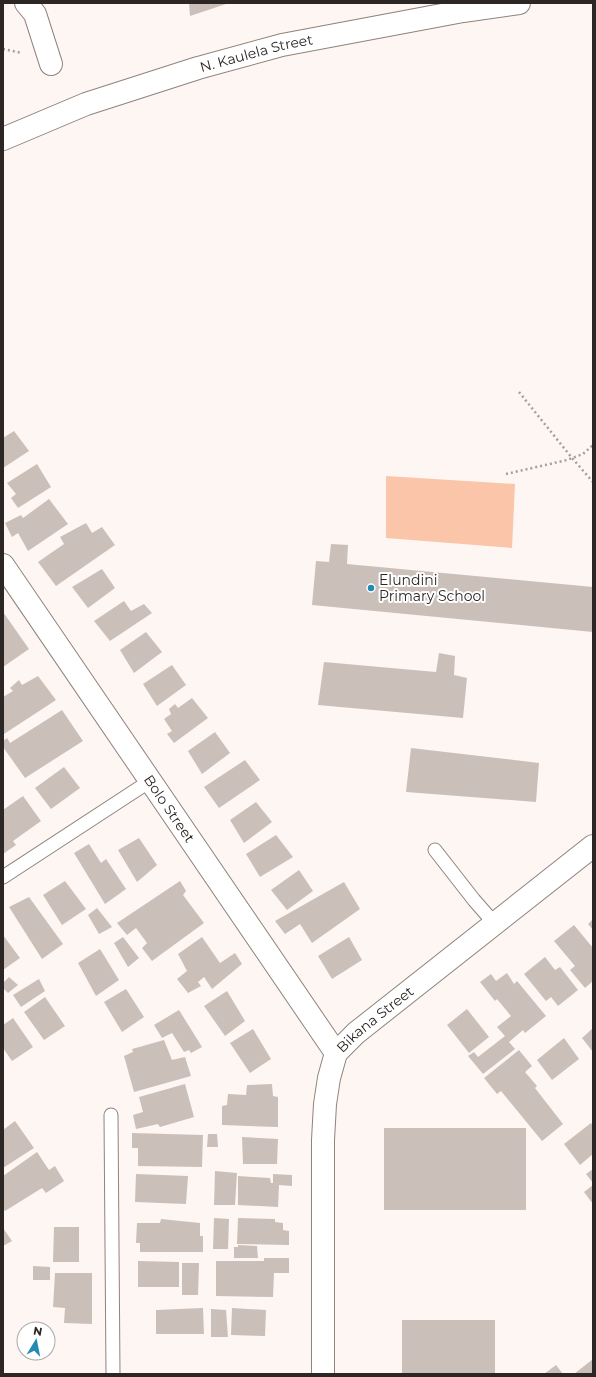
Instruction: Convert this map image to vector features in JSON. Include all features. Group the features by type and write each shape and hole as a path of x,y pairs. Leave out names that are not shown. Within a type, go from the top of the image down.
{"street":[{"path":"26,3 35,14 51,64"},
{"name":"N. Kaulela Street","path":"3,139 86,104 198,68 274,48 463,11 519,3"},
{"name":"Bolo Street","path":"3,566 336,1053"},
{"name":"Bikana Street","path":"323,1374 324,1111 329,1078 336,1053 356,1033 593,846"}],"lane":[{"path":"3,877 150,781"},
{"path":"435,850 495,924"},
{"path":"110,1115 113,1374"}],"path":[{"path":"519,392 593,482"},
{"path":"506,474 572,458 583,454 593,445"}],"shaded area":[{"path":"386,476 515,484 512,548 386,538"}],"building":[{"path":"189,3 229,3 190,16"},
{"path":"14,431 29,451 3,468 3,438"},
{"path":"37,464 51,487 18,508 11,498 16,494 7,483"},
{"path":"49,499 68,524 28,551 18,533 12,537 5,523 21,515 23,518"},
{"path":"86,523 92,533 102,527 115,545 56,586 38,562 64,544 60,537"},
{"path":"331,544 348,545 347,564 593,587 593,632 312,605 316,561 329,562"},
{"path":"102,569 115,588 88,608 72,587"},
{"path":"124,601 131,611 144,604 152,613 110,641 94,621"},
{"path":"3,612 29,649 3,667"},
{"path":"146,632 162,652 134,673 120,650"},
{"path":"439,653 455,656 454,675 467,678 463,718 318,705 324,662 436,672"},
{"path":"172,665 186,685 157,706 143,684"},
{"path":"38,676 56,700 4,734 3,697 13,691 10,688 19,680 22,685"},
{"path":"192,698 208,718 174,743 167,734 172,731 164,719 171,714 169,709 175,704 178,708"},
{"path":"62,710 83,741 25,778 3,747 3,741 7,738 10,743"},
{"path":"215,732 230,753 202,774 188,751"},
{"path":"411,748 539,763 536,802 406,792"},
{"path":"245,760 260,780 219,808 204,787"},
{"path":"64,767 80,788 51,809 35,788"},
{"path":"23,796 41,821 13,841 16,845 3,854 3,810"},
{"path":"256,802 272,822 244,843 230,820"},
{"path":"276,835 293,857 260,877 246,854"},
{"path":"139,838 157,865 137,882 118,850"},
{"path":"89,844 101,863 106,859 126,889 105,904 74,853"},
{"path":"299,870 313,891 287,910 271,890"},
{"path":"65,881 86,909 62,925 43,895"},
{"path":"180,881 186,891 183,895 204,923 152,961 142,948 147,943 136,928 127,935 117,923"},
{"path":"344,882 360,909 312,943 300,924 285,934 275,921"},
{"path":"29,897 63,944 42,959 9,907"},
{"path":"97,908 112,927 99,934 88,915"},
{"path":"593,919 593,930 588,924"},
{"path":"574,925 593,948 593,981 585,988 570,970 575,966 554,941"},
{"path":"3,935 20,958 3,970"},
{"path":"123,937 139,958 128,967 114,943"},
{"path":"202,937 220,963 235,953 242,964 212,989 204,977 198,982 201,986 188,993 177,979 187,971 178,954"},
{"path":"349,937 362,960 332,979 318,956"},
{"path":"100,949 119,980 96,996 78,963"},
{"path":"545,957 555,970 560,967 578,990 558,1006 551,997 546,1001 524,974"},
{"path":"507,973 514,984 517,981 546,1016 525,1033 523,1030 509,1042 515,1049 483,1074 468,1056 474,1052 478,1057 505,1036 497,1027 511,1016 497,999 495,1001 480,982 491,974 496,981"},
{"path":"9,977 18,985 8,993 3,988 3,983"},
{"path":"39,979 45,991 21,1007 13,995"},
{"path":"126,989 144,1017 122,1032 104,1002"},
{"path":"227,991 245,1021 225,1036 204,1006"},
{"path":"45,997 65,1026 44,1040 24,1012"},
{"path":"467,1009 489,1037 469,1053 447,1025"},
{"path":"179,1010 202,1047 191,1053 189,1050 184,1052 172,1033 162,1038 154,1025"},
{"path":"13,1018 33,1047 12,1061 3,1048 3,1025"},
{"path":"593,1028 593,1052 582,1038"},
{"path":"253,1029 271,1059 250,1073 230,1043"},
{"path":"564,1038 579,1059 552,1080 537,1060"},
{"path":"164,1040 172,1060 185,1057 191,1076 134,1092 124,1056 133,1052 132,1049"},
{"path":"519,1050 532,1066 525,1072 537,1086 535,1088 563,1124 542,1141 501,1091 497,1094 484,1078"},
{"path":"185,1084 194,1117 160,1127 158,1124 136,1129 133,1115 143,1112 139,1097"},
{"path":"272,1084 273,1096 278,1097 278,1127 222,1125 222,1106 227,1105 228,1094 246,1095 247,1085"},
{"path":"15,1121 34,1148 3,1168 3,1130"},
{"path":"591,1123 593,1126 593,1154 580,1165 564,1144"},
{"path":"384,1128 526,1128 526,1210 384,1210"},
{"path":"132,1133 203,1135 202,1167 138,1166 138,1148 132,1148"},
{"path":"208,1134 217,1134 218,1147 207,1147"},
{"path":"242,1137 278,1139 277,1164 243,1164"},
{"path":"37,1152 49,1170 55,1166 64,1181 46,1193 42,1188 5,1211 3,1208 3,1176"},
{"path":"593,1169 593,1183 586,1174"},
{"path":"215,1171 237,1173 235,1205 214,1205"},
{"path":"136,1174 188,1176 186,1204 135,1202"},
{"path":"273,1174 292,1175 292,1186 279,1185 278,1207 238,1205 238,1176 270,1178 271,1183 273,1183"},
{"path":"593,1185 593,1204 584,1192"},
{"path":"214,1218 229,1219 228,1249 213,1249"},
{"path":"238,1218 275,1219 275,1222 283,1223 283,1230 289,1231 289,1245 237,1244"},
{"path":"161,1219 200,1223 200,1236 203,1236 203,1252 140,1252 140,1243 136,1243 137,1223 160,1223"},
{"path":"54,1227 79,1227 79,1262 53,1262"},
{"path":"3,1228 12,1241 3,1246"},
{"path":"238,1245 257,1246 258,1258 234,1258 234,1247 238,1247"},
{"path":"264,1258 289,1258 289,1273 274,1273 273,1297 216,1296 216,1261 264,1261"},
{"path":"138,1261 179,1262 179,1287 138,1287"},
{"path":"182,1263 199,1263 198,1295 182,1295"},
{"path":"33,1266 50,1267 50,1280 33,1280"},
{"path":"55,1273 92,1273 92,1324 64,1323 65,1308 53,1307"},
{"path":"203,1308 204,1334 156,1334 156,1310"},
{"path":"232,1308 266,1310 265,1336 231,1335"},
{"path":"211,1309 226,1310 228,1337 211,1337"},
{"path":"402,1320 495,1320 495,1374 402,1374"},
{"path":"593,1359 593,1374 574,1374"},
{"path":"556,1365 563,1374 544,1374"}],"place":[{"name":"Elundini Primary School","path":"371,588"}]}
